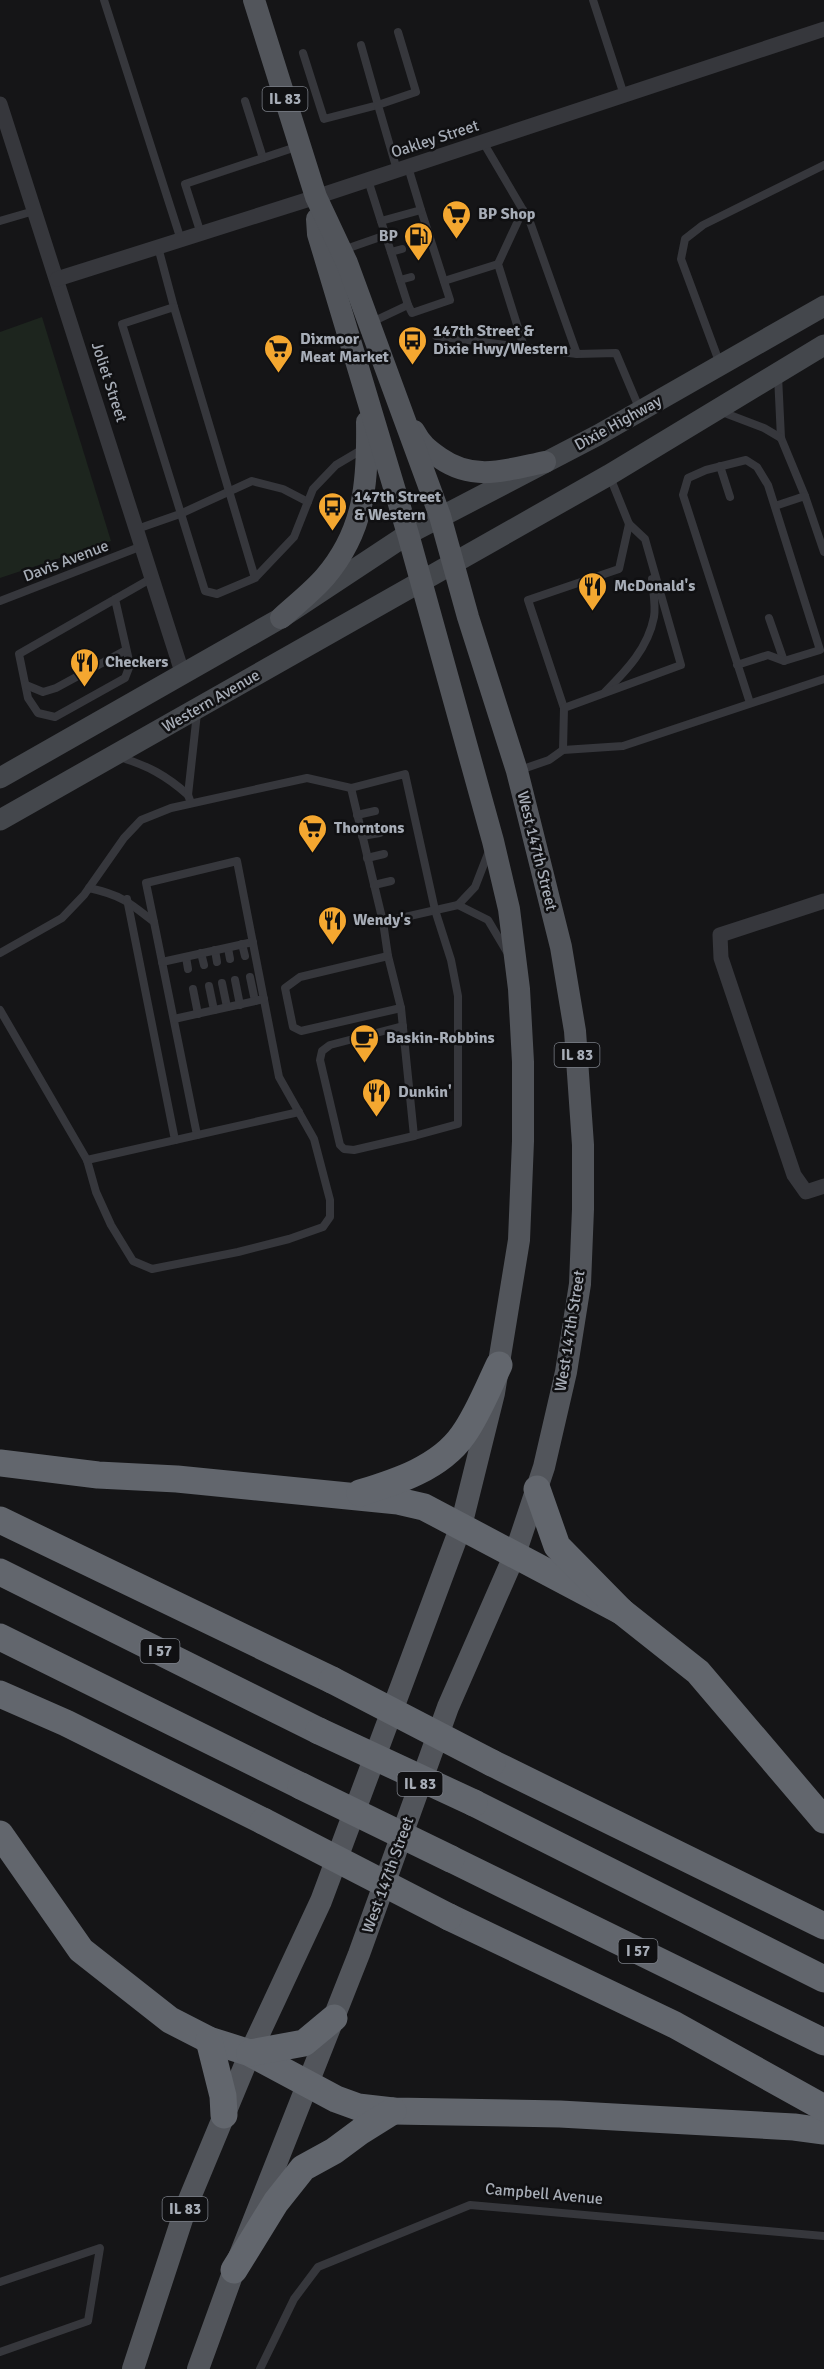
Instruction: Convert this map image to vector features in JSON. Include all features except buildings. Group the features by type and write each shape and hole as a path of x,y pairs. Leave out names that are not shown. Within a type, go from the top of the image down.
{"highway":[{"path":"350,1496 418,1472 449,1451 463,1435 499,1365"},
{"path":"0,1463 98,1475 177,1479 350,1496 398,1501 424,1507 621,1611"},
{"path":"537,1489 557,1546 621,1611 698,1672 824,1820"},
{"path":"0,1520 332,1680 492,1763 824,1926"},
{"name":"I 57","path":"0,1572 319,1731 474,1803 824,1979"},
{"name":"I 57","path":"0,1637 824,2042"},
{"path":"0,1694 263,1821 449,1917 675,2025 824,2108"},
{"path":"0,1834 81,1950 170,2020 209,2040 250,2053 308,2082 330,2096 358,2107 393,2111 560,2114 794,2127 824,2131"},
{"path":"250,2053 304,2043 334,2018"},
{"path":"209,2040 224,2096 224,2115"},
{"path":"234,2270 276,2202 303,2168 334,2151 361,2130 393,2111"}],"main road":[{"name":"West 147th Street","path":"198,2369 234,2270 359,1954 448,1707 515,1554 544,1467 566,1372 580,1284 583,1145 575,1031 545,880 517,771 440,516 341,251 316,197 254,0"},
{"name":"West 147th Street","path":"133,2369 186,2207 250,2053 321,1902 461,1526 499,1365 519,1240 523,1062 509,909 493,841 408,534 318,234 316,197"},
{"name":"Dixie Highway","path":"408,534 640,411 824,306"},
{"path":"421,581 609,475 824,345"},
{"path":"389,381 422,446 450,465 475,473 502,471 545,462"},
{"path":"281,618 324,578 342,555 358,519 367,478 364,388"},
{"path":"0,777 281,618 408,534"},
{"name":"Western Avenue","path":"0,820 421,581"}],"street":[{"name":"Oakley Street","path":"57,279 403,169 824,29"},
{"name":"Joliet Street","path":"0,104 182,672"},
{"path":"824,901 720,935 722,958 794,1175 806,1192 824,1186"}],"lane":[{"path":"104,0 181,240"},
{"path":"593,0 624,95"},
{"path":"303,53 324,119 416,92 398,32"},
{"path":"361,45 378,105 421,210 437,269 444,281 450,300 412,313 368,180"},
{"path":"245,101 263,158"},
{"path":"483,142 530,222 577,354"},
{"path":"201,234 185,184 300,146"},
{"path":"721,366 681,259 685,239 703,225 824,165"},
{"path":"381,221 421,210"},
{"path":"523,210 498,264 524,347"},
{"path":"0,222 34,212"},
{"path":"341,251 386,235"},
{"path":"158,247 255,578"},
{"path":"391,252 402,249"},
{"path":"444,281 498,264"},
{"path":"400,280 411,277"},
{"path":"368,324 408,305"},
{"path":"174,307 122,324 206,591 218,594 255,578 294,537 313,489 336,465 367,447"},
{"path":"436,336 577,354 616,353 640,411"},
{"path":"778,373 781,438 805,496 824,552"},
{"path":"718,410 758,425 781,438"},
{"path":"737,665 768,655 784,661 820,650 768,485 758,467 746,460 720,466 688,478 684,495 737,665 750,703"},
{"path":"720,466 730,497"},
{"path":"564,708 681,665 645,538 629,524 609,475"},
{"path":"137,529 180,514 252,481 283,489 308,502"},
{"path":"775,506 805,496"},
{"path":"562,750 564,708 528,600 620,569 629,524"},
{"name":"Davis Avenue","path":"0,602 142,546"},
{"path":"604,693 630,666 646,643 654,615 651,562"},
{"path":"115,599 130,665 125,678 55,717 38,713 28,698 19,654 115,599 152,578"},
{"path":"769,618 784,661"},
{"path":"26,686 43,692 56,688 126,650"},
{"path":"517,771 549,760 562,750 623,746 824,679"},
{"path":"190,799 197,709"},
{"path":"115,756 144,764 160,773 190,799"},
{"path":"0,953 62,918 89,888 124,838 141,820 190,799 307,778 351,788 405,774 408,803 423,874 451,960 458,996 458,1124 354,1150 344,1149 340,1144 320,1060 322,1051 330,1046 403,1026"},
{"path":"351,788 401,1008 414,1136"},
{"path":"357,815 375,811"},
{"path":"363,836 380,833"},
{"path":"458,905 475,887 493,841"},
{"path":"368,858 384,854"},
{"path":"0,1010 87,1160 96,1192 111,1225 133,1261 152,1269 238,1252 289,1239 323,1227 330,1217 330,1200 314,1139 279,1077 237,861 146,883 197,1135"},
{"path":"374,885 391,881"},
{"path":"89,888 113,893 127,899 154,922"},
{"path":"127,899 175,1140"},
{"path":"383,922 458,905 488,920 516,967"},
{"path":"162,962 253,942"},
{"path":"242,944 245,956"},
{"path":"228,948 230,960"},
{"path":"215,950 217,962"},
{"path":"201,953 204,965"},
{"path":"388,956 300,977 291,983 285,988 293,1027 302,1031 401,1008"},
{"path":"186,957 188,969"},
{"path":"250,976 255,1001"},
{"path":"235,980 240,1005"},
{"path":"222,983 227,1007"},
{"path":"208,986 214,1010"},
{"path":"193,989 198,1014"},
{"path":"174,1019 264,999"},
{"path":"87,1160 298,1112"},
{"name":"Campbell Avenue","path":"260,2369 294,2299 318,2267 470,2205 824,2236"},
{"path":"0,2282 100,2248 88,2320 0,2352"}],"shaded area":[{"path":"42,317 111,541 0,578 0,332"}],"place":[{"name":"BP Shop","path":"457,240"},
{"name":"BP","path":"419,262"},
{"name":"147th Street & Dixie Hwy/Western","path":"412,366"},
{"name":"Dixmoor Meat Market","path":"279,374"},
{"name":"147th Street & Western","path":"333,532"},
{"name":"McDonald's","path":"593,612"},
{"name":"Checkers","path":"84,688"},
{"name":"Thorntons","path":"313,854"},
{"name":"Wendy's","path":"332,946"},
{"name":"Baskin-Robbins","path":"365,1064"},
{"name":"Dunkin'","path":"377,1118"}]}
